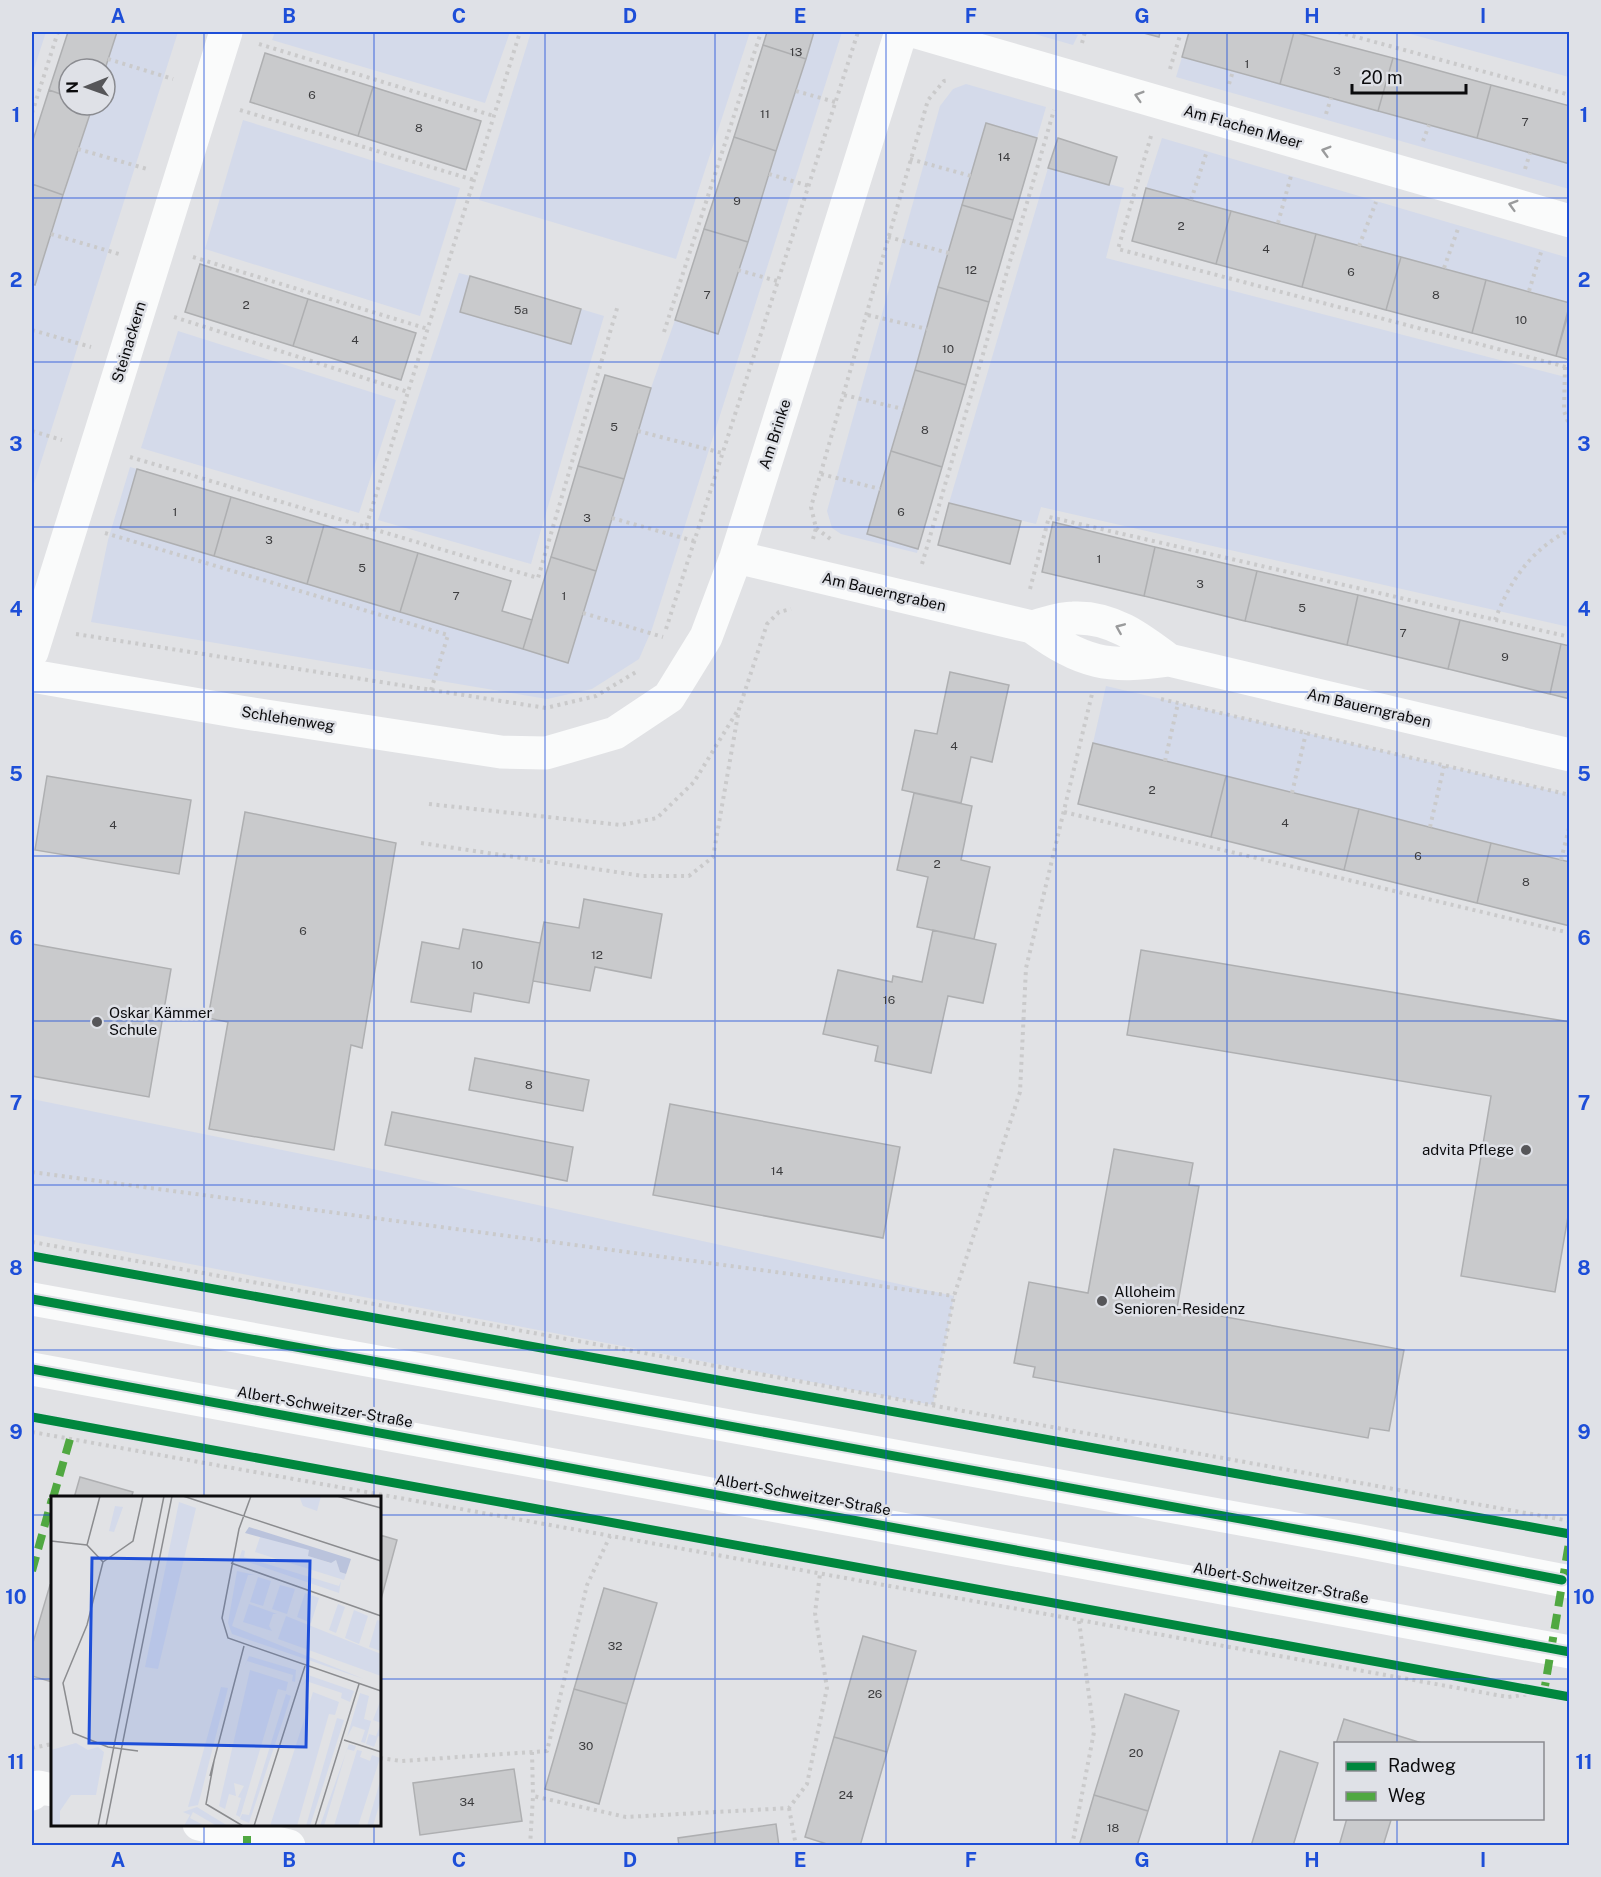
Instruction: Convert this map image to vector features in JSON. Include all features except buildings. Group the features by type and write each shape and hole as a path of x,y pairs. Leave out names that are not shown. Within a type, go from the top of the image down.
{"street":[{"name":"Steinackern","path":"32,652 226,32"},
{"name":"Am Brinke","path":"546,753 615,734 669,697 706,637 736,557 901,32"},
{"name":"Am Flachen Meer","path":"916,32 1569,221"},
{"name":"Am Bauerngraben","path":"736,557 1032,627 1072,618 1118,626 1141,639 1169,660 1569,755"},
{"name":"Schlehenweg","path":"32,676 240,712 501,752 546,753"},
{"path":"32,1299 1356,1540 1569,1582"},
{"name":"Albert-Schweitzer-Straße","path":"32,1369 1569,1652"},
{"path":"208,1826 289,1845"}],"path":[{"path":"32,113 58,32"},
{"path":"366,527 520,32"},
{"path":"664,332 761,32"},
{"path":"657,647 663,637 858,32"},
{"path":"1169,72 1181,32"},
{"path":"1338,32 1569,95"},
{"path":"257,44 494,116"},
{"path":"117,62 177,80"},
{"path":"421,843 643,876 690,876 713,857 739,709 767,624 779,612 795,607 816,528 811,507 928,100 944,81"},
{"path":"796,91 835,102"},
{"path":"922,564 1057,101"},
{"path":"237,108 474,180"},
{"path":"1153,129 1118,249 1568,367 1564,411 1569,428"},
{"path":"1191,200 1209,145"},
{"path":"78,149 149,170"},
{"path":"1524,172 1530,153"},
{"path":"910,159 971,176"},
{"path":"1278,223 1293,170"},
{"path":"769,174 809,186"},
{"path":"1359,246 1378,195"},
{"path":"1444,268 1461,220"},
{"path":"51,234 122,255"},
{"path":"888,237 949,253"},
{"path":"1529,291 1544,244"},
{"path":"189,256 428,328"},
{"path":"738,270 777,281"},
{"path":"126,456 538,578 618,305"},
{"path":"868,315 927,329"},
{"path":"170,316 408,392"},
{"path":"32,330 93,348"},
{"path":"844,395 903,409"},
{"path":"638,430 722,453"},
{"path":"32,431 63,441"},
{"path":"821,474 880,489"},
{"path":"1030,590 1049,516 1569,637"},
{"path":"612,518 694,542"},
{"path":"1495,620 1506,591 1531,558 1556,537 1569,530"},
{"path":"99,543 102,531 448,635 431,690"},
{"path":"584,613 663,637"},
{"path":"78,622 75,634 546,708 596,696 644,667"},
{"path":"933,1406 954,1296 1020,1092 1026,968 1095,683"},
{"path":"1158,698 1569,795"},
{"path":"1165,761 1178,703"},
{"path":"429,804 621,825 657,818 694,782 739,709"},
{"path":"1292,793 1306,733"},
{"path":"1430,827 1444,766"},
{"path":"1064,812 1569,933"},
{"path":"1561,860 1569,824"},
{"path":"32,1172 954,1296"},
{"path":"32,1242 1569,1521"},
{"path":"32,1432 1508,1697 1544,1692"},
{"path":"348,1496 350,1489"},
{"path":"381,1758 401,1761 547,1751 587,1585 610,1536"},
{"path":"796,1845 789,1808 807,1784 827,1688 814,1613 820,1574"},
{"path":"1072,1845 1094,1732 1079,1621"},
{"path":"1508,1685 1544,1692"},
{"path":"32,1748 51,1744"},
{"path":"530,1845 532,1752"},
{"path":"532,1796 626,1817 789,1808"}],"shaded area":[{"path":"32,32 46,32 32,75"},
{"path":"117,32 178,32 32,490 32,294 89,117 117,117 117,57 108,57"},
{"path":"275,32 510,32 485,103 272,40"},
{"path":"531,32 750,32 676,259 479,200"},
{"path":"814,32 842,32 652,629 639,659 592,689 547,699 91,622 108,540 130,467 137,469 120,528 568,662 651,388 675,320 718,334"},
{"path":"1028,32 1066,32 1078,35 1073,45"},
{"path":"1403,32 1569,32 1569,77"},
{"path":"1182,57 1569,164 1569,189 1176,77"},
{"path":"966,84 1046,107 1037,138 986,123 867,533 918,549 917,553 841,534 832,528 827,511 940,106 953,89"},
{"path":"243,120 460,188 420,316 205,249"},
{"path":"1162,138 1569,258 1569,302 1146,188"},
{"path":"1048,168 1124,188 1106,258 1569,378 1569,627 1041,507 1036,524 949,503"},
{"path":"459,273 470,276 460,312 570,344 581,309 604,316 531,564 378,520"},
{"path":"178,331 396,400 359,513 141,448"},
{"path":"1106,686 1569,795 1569,862 1093,743"},
{"path":"32,1099 336,1161 954,1296 933,1405 32,1234"}],"marked path":[{"path":"54,1496 70,1439"},
{"path":"32,1571 51,1503"},
{"path":"1549,1693 1544,1692 1570,1537"},
{"path":"247,1836 247,1846"}],"cycle path":[{"path":"32,1256 1570,1534"},
{"path":"32,1299 1356,1540 1562,1580"},
{"path":"32,1369 1570,1652"},
{"path":"32,1417 1570,1697"}],"place":[{"name":"Oskar Kämmer Schule","path":"97,1022"},
{"name":"advita Pflege","path":"1526,1150"},
{"name":"Alloheim Senioren-Residenz","path":"1102,1301"}]}
